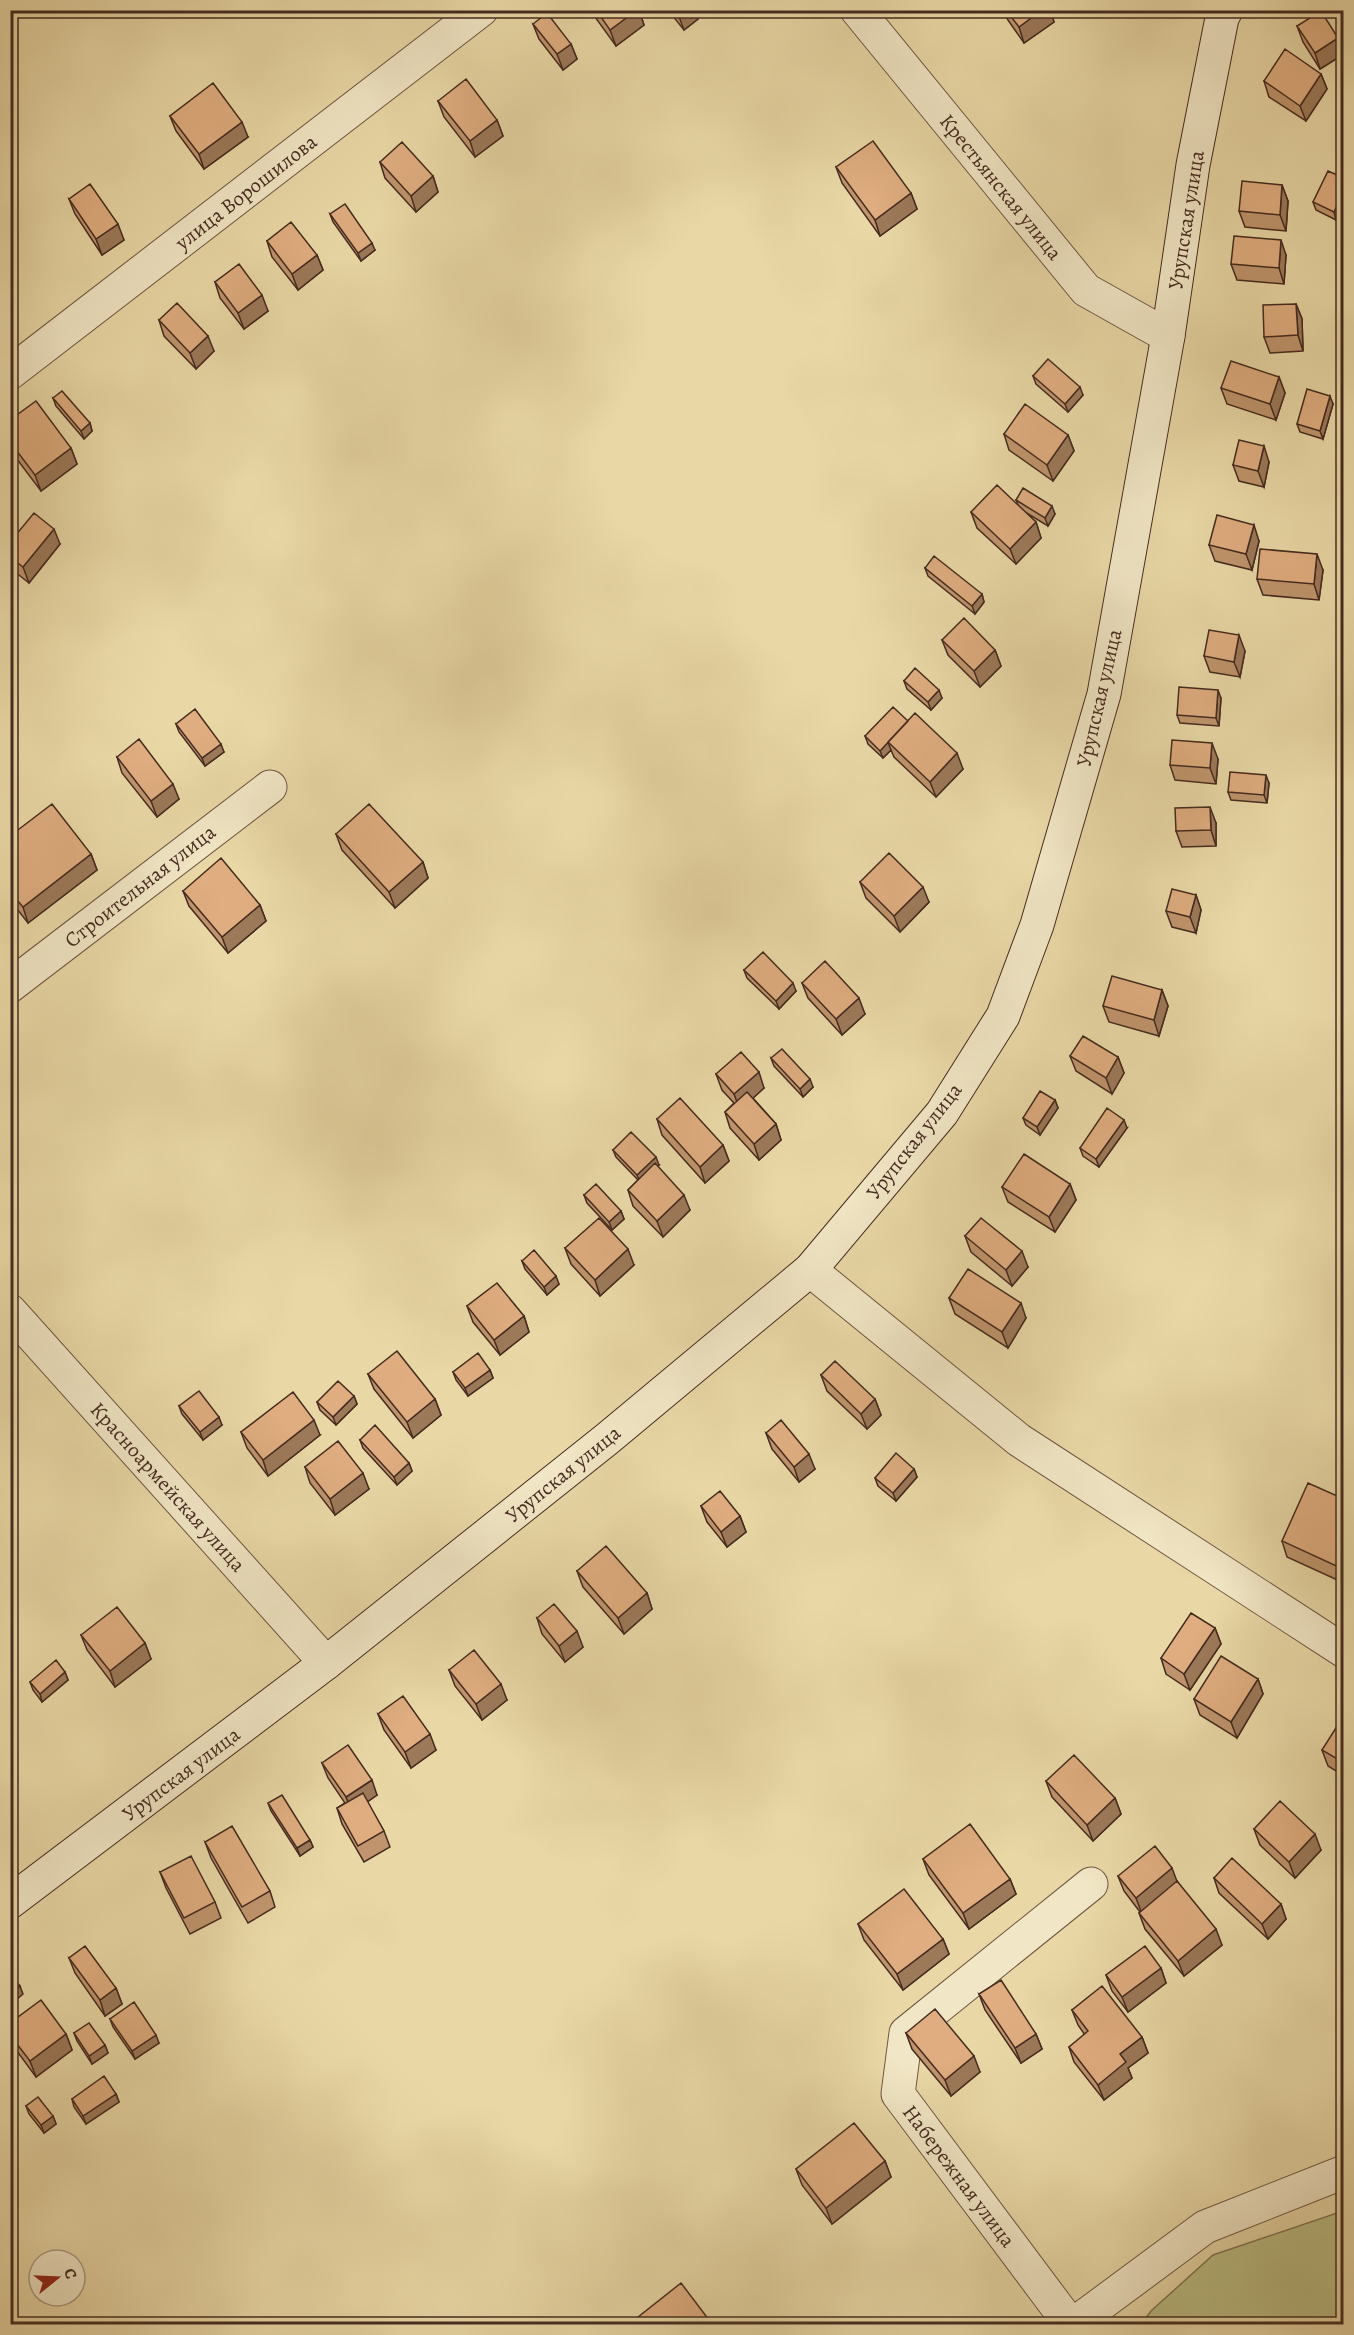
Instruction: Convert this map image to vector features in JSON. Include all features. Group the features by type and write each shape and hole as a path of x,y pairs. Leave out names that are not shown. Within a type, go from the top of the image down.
{"street":[{"name":"улица Ворошилова","path":"10,373 481,10"},
{"name":"Крестьянская улица","path":"857,10 1086,290 1168,336"},
{"name":"Урупская улица","path":"10,1902 326,1663 607,1439 810,1270 942,1113 1003,1016 1037,926 1104,694 1168,336 1193,165 1222,18 1226,10"},
{"name":"Строительная улица","path":"10,986 270,786"},
{"path":"810,1270 1019,1440 1342,1646"},
{"name":"Красноармейская улица","path":"10,1311 326,1663"},
{"name":"Набережная улица","path":"1091,1884 906,2032 898,2094 1072,2325 1204,2227 1344,2172"}],"green space":[{"path":"1343,2211 1343,2324 1141,2324 1151,2311 1213,2255"}],"building":[{"path":"596,10 637,10 610,30"},
{"path":"1006,10 1042,10 1019,27"},
{"path":"1321,11 1338,38 1315,53 1297,26"},
{"path":"547,13 571,44 557,54 533,24"},
{"path":"1285,49 1321,74 1300,106 1264,81"},
{"path":"466,79 497,120 470,141 438,101"},
{"path":"213,83 242,122 199,154 170,116"},
{"path":"873,141 911,193 875,220 836,167"},
{"path":"402,142 433,176 411,196 380,162"},
{"path":"1328,171 1344,178 1344,191 1334,212 1313,202"},
{"path":"1242,181 1282,185 1280,215 1239,211"},
{"path":"90,184 118,224 96,239 69,199"},
{"path":"345,204 372,243 358,253 330,214"},
{"path":"291,222 317,255 292,274 267,241"},
{"path":"1234,236 1281,240 1279,268 1231,264"},
{"path":"239,264 262,295 238,313 215,282"},
{"path":"177,303 208,336 190,353 159,320"},
{"path":"1296,304 1298,335 1264,337 1263,305"},
{"path":"1048,359 1080,387 1065,404 1033,376"},
{"path":"1231,361 1279,377 1270,404 1221,388"},
{"path":"1307,389 1330,396 1320,431 1297,424"},
{"path":"62,391 90,423 81,431 53,398"},
{"path":"36,401 71,448 35,475 10,442 10,420"},
{"path":"1025,404 1068,435 1047,465 1004,434"},
{"path":"1239,440 1264,446 1258,471 1233,465"},
{"path":"997,485 1036,522 1010,549 971,512"},
{"path":"1023,488 1052,506 1045,518 1016,500"},
{"path":"34,513 54,529 23,567 10,557 10,542"},
{"path":"1217,515 1254,525 1246,554 1209,545"},
{"path":"1260,549 1317,554 1314,584 1257,579"},
{"path":"934,556 982,594 972,606 925,568"},
{"path":"964,618 995,650 974,671 942,640"},
{"path":"1209,630 1239,635 1234,662 1204,656"},
{"path":"915,668 939,690 928,702 904,681"},
{"path":"1179,687 1218,690 1216,718 1177,715"},
{"path":"893,707 908,721 880,751 865,736"},
{"path":"195,709 221,744 202,758 176,724"},
{"path":"915,713 957,753 930,782 888,742"},
{"path":"139,739 173,784 151,801 117,757"},
{"path":"1172,740 1212,743 1210,768 1170,765"},
{"path":"1230,772 1266,775 1264,795 1228,792"},
{"path":"52,804 91,854 23,907 10,892 10,836"},
{"path":"369,804 423,862 389,892 336,834"},
{"path":"1210,807 1211,830 1176,831 1175,808"},
{"path":"889,853 923,887 894,916 860,882"},
{"path":"221,858 260,905 222,937 183,891"},
{"path":"1172,889 1196,895 1190,917 1166,911"},
{"path":"763,952 793,983 776,1001 744,970"},
{"path":"825,961 859,998 836,1019 802,983"},
{"path":"1112,976 1162,990 1154,1020 1103,1006"},
{"path":"1083,1036 1118,1057 1106,1078 1070,1056"},
{"path":"782,1049 810,1079 800,1089 771,1058"},
{"path":"741,1052 759,1072 734,1094 716,1074"},
{"path":"1040,1091 1055,1100 1037,1127 1023,1118"},
{"path":"747,1092 776,1124 754,1144 725,1112"},
{"path":"680,1098 723,1145 700,1167 657,1119"},
{"path":"1107,1108 1124,1120 1096,1159 1080,1148"},
{"path":"631,1132 656,1157 637,1175 613,1150"},
{"path":"1024,1154 1070,1184 1049,1217 1002,1187"},
{"path":"655,1163 684,1195 657,1221 628,1190"},
{"path":"596,1184 621,1211 609,1222 584,1195"},
{"path":"599,1218 628,1249 595,1280 565,1248"},
{"path":"981,1218 1022,1251 1006,1270 965,1236"},
{"path":"534,1250 556,1276 544,1287 522,1261"},
{"path":"968,1269 1021,1303 1002,1332 949,1298"},
{"path":"497,1283 524,1316 494,1340 467,1306"},
{"path":"1344,1341 1344,1358 1337,1354"},
{"path":"397,1351 435,1399 407,1422 368,1374"},
{"path":"478,1353 490,1370 465,1388 453,1372"},
{"path":"835,1361 875,1399 861,1414 821,1375"},
{"path":"338,1381 354,1396 333,1417 317,1402"},
{"path":"199,1391 219,1417 200,1432 179,1406"},
{"path":"293,1392 314,1420 263,1460 241,1432"},
{"path":"781,1420 809,1454 794,1467 766,1433"},
{"path":"375,1425 409,1463 394,1477 360,1440"},
{"path":"338,1441 363,1473 330,1499 305,1467"},
{"path":"896,1453 914,1469 893,1493 875,1478"},
{"path":"1308,1483 1344,1499 1343,1569 1282,1541"},
{"path":"720,1491 740,1516 721,1532 701,1506"},
{"path":"606,1546 647,1593 618,1618 577,1571"},
{"path":"554,1604 577,1631 559,1646 537,1618"},
{"path":"117,1607 145,1643 110,1671 81,1635"},
{"path":"1191,1613 1215,1628 1184,1674 1161,1658"},
{"path":"474,1650 501,1684 476,1704 449,1670"},
{"path":"1221,1656 1258,1679 1231,1722 1194,1699"},
{"path":"56,1660 65,1672 40,1694 30,1682"},
{"path":"403,1696 430,1734 405,1752 378,1714"},
{"path":"1341,1720 1344,1721 1344,1763 1322,1750"},
{"path":"348,1745 372,1780 346,1797 322,1763"},
{"path":"1074,1755 1115,1798 1087,1825 1046,1781"},
{"path":"363,1793 384,1831 358,1846 337,1808"},
{"path":"282,1795 310,1840 297,1848 268,1803"},
{"path":"1280,1801 1315,1834 1289,1862 1254,1829"},
{"path":"970,1824 1010,1879 963,1913 923,1859"},
{"path":"232,1826 270,1891 242,1907 205,1842"},
{"path":"1155,1846 1172,1868 1136,1898 1118,1876"},
{"path":"191,1856 215,1902 184,1918 160,1872"},
{"path":"1232,1858 1281,1904 1262,1924 1214,1878"},
{"path":"1177,1881 1216,1929 1178,1961 1139,1913"},
{"path":"904,1889 943,1939 897,1974 858,1924"},
{"path":"85,1946 116,1988 100,2000 69,1958"},
{"path":"1145,1946 1161,1968 1122,1997 1106,1975"},
{"path":"10,1975 20,1986 10,1994"},
{"path":"1001,1980 1036,2034 1015,2048 979,1994"},
{"path":"1102,1986 1142,2037 1120,2054 1126,2062 1098,2085 1069,2047 1088,2031 1072,2010"},
{"path":"41,2000 66,2034 30,2061 10,2035 10,2023"},
{"path":"134,2002 156,2035 132,2051 110,2019"},
{"path":"935,2009 974,2056 945,2080 906,2033"},
{"path":"89,2023 105,2045 89,2056 74,2033"},
{"path":"104,2076 116,2094 83,2116 72,2099"},
{"path":"38,2097 53,2116 41,2125 26,2106"},
{"path":"854,2123 885,2161 826,2208 796,2169"},
{"path":"681,2283 709,2320 703,2325 628,2325"}]}
